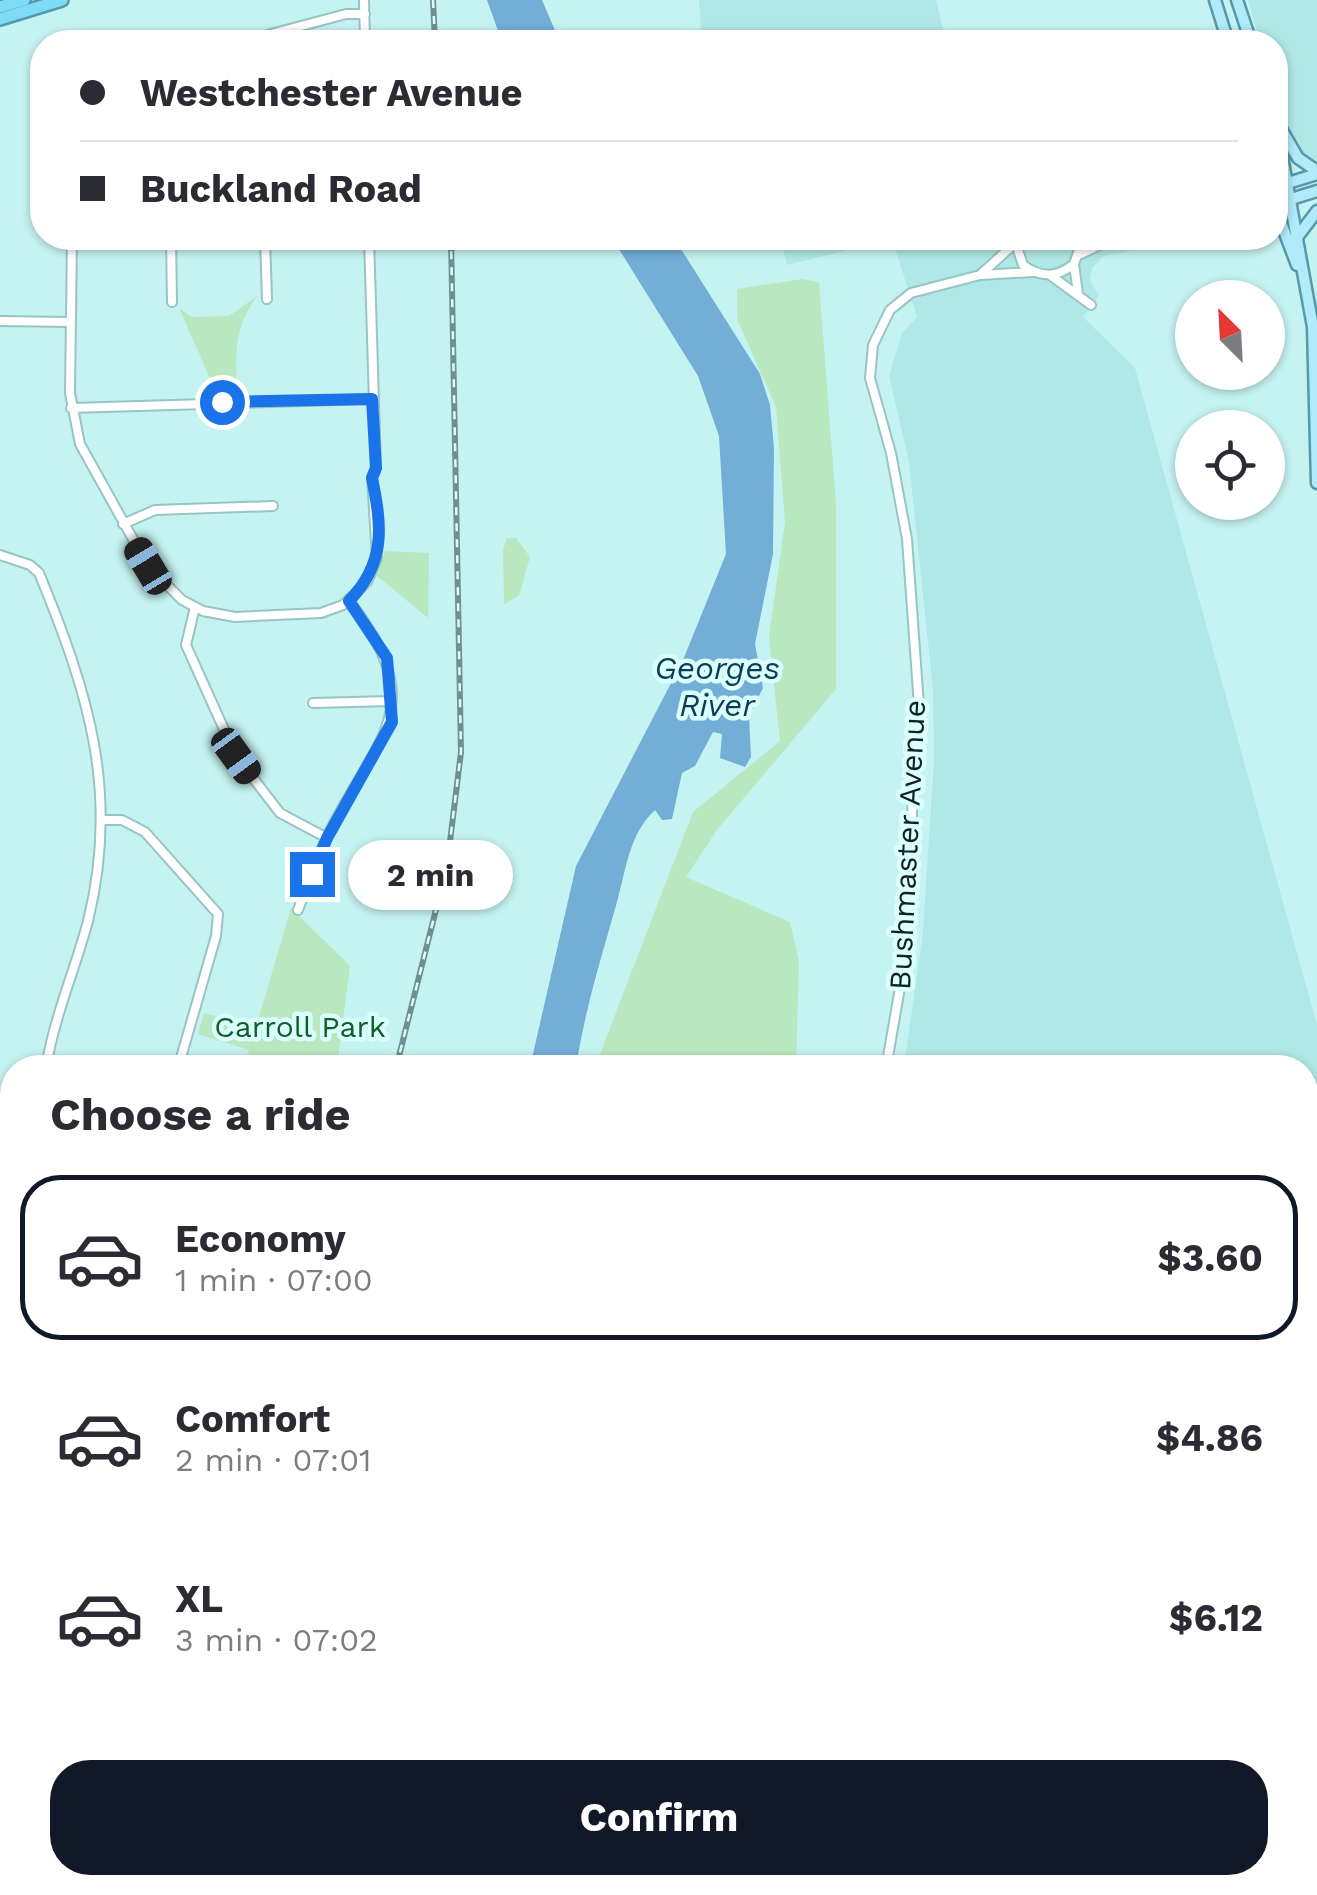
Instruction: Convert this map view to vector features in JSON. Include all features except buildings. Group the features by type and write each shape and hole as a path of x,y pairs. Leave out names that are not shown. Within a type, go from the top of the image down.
{"highway":[{"path":"0,7 24,0"},
{"path":"0,19 62,0"}],"main road":[{"path":"1216,0 1224,30"},
{"path":"1237,0 1247,30"},
{"path":"1288,140 1298,158 1317,172"},
{"path":"1317,172 1288,183 1313,327 1317,483"},
{"path":"1288,201 1317,191"},
{"path":"1298,236 1317,211"},
{"path":"1288,240 1305,285"}],"street":[{"path":"365,30 366,0"},
{"path":"286,30 346,14 365,14"},
{"path":"72,250 71,408 84,456 158,579 195,607 235,617 320,613 349,601 373,572 379,544 372,478 376,468 370,250"},
{"path":"171,250 172,302"},
{"path":"265,250 267,299"},
{"path":"980,275 1005,250"},
{"path":"1016,250 1032,272"},
{"path":"1050,275 1074,264 1080,250"},
{"path":"1080,254 1089,250"},
{"path":"1074,264 1078,294"},
{"name":"Bushmaster Avenue","path":"888,1055 901,982 919,706 907,538 891,453 870,378 870,360 879,327 899,301 927,285 980,275 1050,275"},
{"path":"1050,275 1091,305"},
{"path":"0,321 70,322"},
{"path":"71,408 372,399"},
{"path":"123,524 156,510 273,506"},
{"path":"0,555 35,568 58,618 94,728 101,820 88,920 50,1055"},
{"path":"298,910 327,838 388,731 391,701 387,658 349,601"},
{"path":"195,607 186,646 236,756 280,812 327,838"},
{"path":"313,704 391,701"},
{"path":"101,820 122,820 145,832 218,914 216,936 182,1055"}],"shaded area":[{"path":"699,0 936,0 943,30 701,30"},
{"path":"1248,0 1317,0 1317,163 1300,156 1288,128 1288,30 1257,30"},
{"path":"783,250 848,250 787,265"},
{"path":"896,250 1133,250 1104,256 1092,268 1090,280 1099,296 1083,317 1135,368 1317,1025 1317,1055 906,1055 923,932 934,761 933,689 909,462 889,376 902,333 917,317"}],"green space":[{"path":"802,279 819,282 836,504 836,689 717,830 686,877 790,922 799,961 796,1055 600,1055 693,812 780,741 769,637 785,522 776,407 737,319 737,289"},
{"path":"257,296 239,332 237,398 218,397 179,308 192,317 229,316"},
{"path":"507,538 516,538 530,557 519,596 504,604 503,550"},
{"path":"385,551 429,553 428,618 376,575"},
{"name":"Carroll Park","path":"291,908 350,966 339,1055 248,1055 249,1050 198,1034 204,1013 256,1027"}],"water":[{"path":"487,0 542,0 555,30 498,30"},
{"name":"Georges River","path":"619,250 682,250 760,374 770,405 774,448 773,554 755,644 763,688 749,716 751,757 745,767 720,758 722,734 713,732 695,766 682,773 672,819 662,820 655,810 639,830 594,984 578,1055 533,1055 576,866 683,660 726,554 719,436 698,376"}],"railway":[{"path":"433,0 434,30"},
{"path":"399,1055 447,866 461,752 451,250"}],"route":[{"path":"222,402 372,399 376,468 372,478 379,544 373,572 349,601 370,627 387,658 392,722 327,838 312,874"}]}
